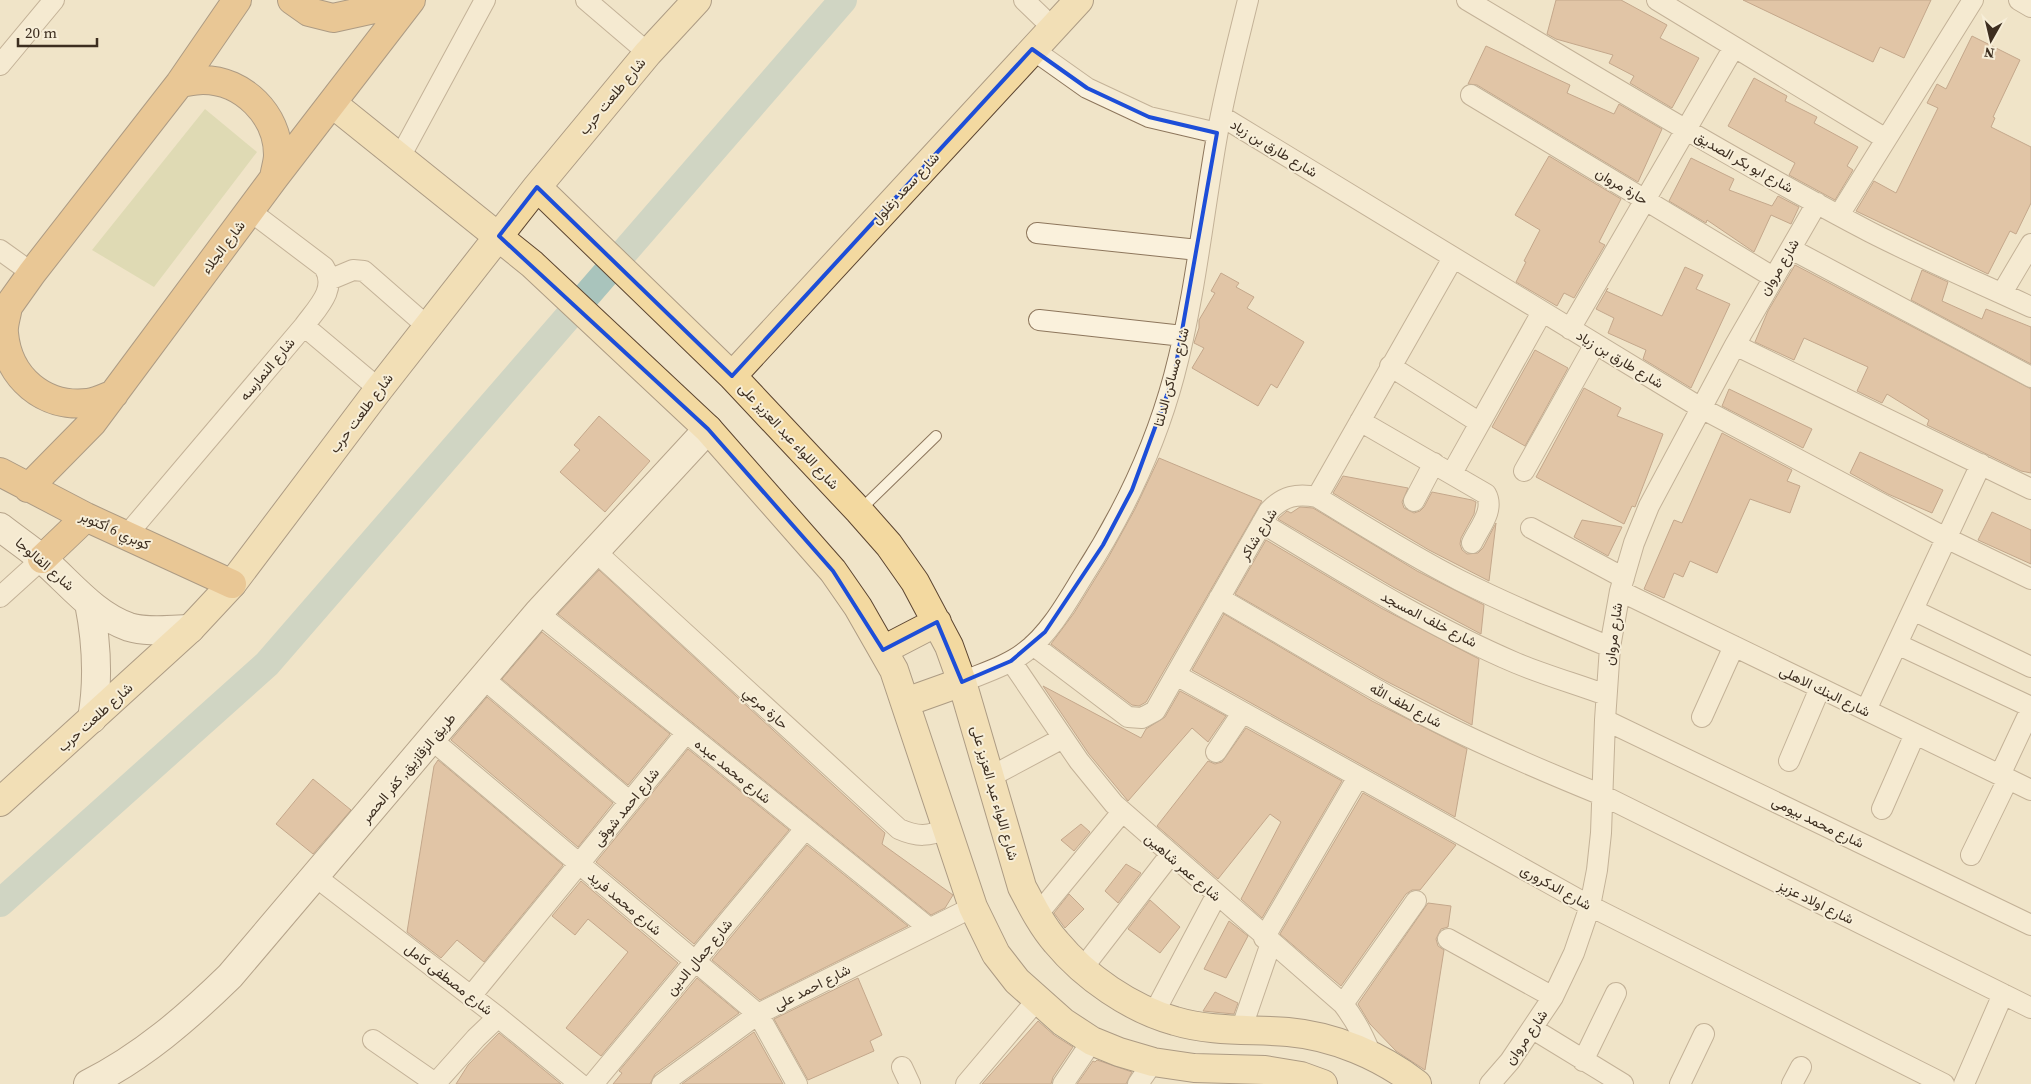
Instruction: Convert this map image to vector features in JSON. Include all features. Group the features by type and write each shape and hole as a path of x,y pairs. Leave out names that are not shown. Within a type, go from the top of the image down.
{"highway":[{"path":"114,394 90,403 65,403 40,394 21,378 8,357 4,331 4,312 32,272 180,83 237,0"},
{"path":"292,0 308,12 333,18 411,0"},
{"name":"شارع الجلاء","path":"28,488 92,423 274,178 333,104 411,0"},
{"path":"180,83 203,80 226,83 247,94 264,110 276,139 278,155 274,178"},
{"name":"كوبري 6 أكتوبر","path":"0,472 86,517 232,584"},
{"path":"42,559 86,517"}],"main road":[{"name":"شارع طلعت حرب","path":"0,802 190,629 232,584 379,389 499,236 648,52 696,0"},
{"name":"شارع سعد زغلول","path":"732,376 1032,48 1079,0"},
{"path":"333,104 532,264 708,429 833,571 858,606 894,670 973,907 996,954 1017,982 1063,1022 1092,1041 1154,1062 1234,1076 1301,1076 1323,1084"},
{"name":"شارع اللواء عبد العزيز على","path":"538,187 732,376 859,511 889,545 915,582 938,622 962,682 1022,887 1037,915 1056,942 1082,969 1107,989 1174,1021 1210,1028 1299,1034 1332,1041 1371,1055 1403,1073 1417,1084"},
{"name":"طريق الزقازيق, كفر الحصر","path":"88,1084 153,1044 193,1012 258,945 538,613 708,429"},
{"name":"شارع الفالوجا","path":"0,527 42,559 89,603 117,621 131,627 190,629"},
{"path":"89,603 97,649 96,696 92,719"},
{"path":"884,650 938,622"},
{"path":"906,702 962,682"}],"street":[{"path":"0,65 54,0"},
{"path":"400,157 485,0"},
{"path":"586,0 648,52"},
{"path":"1024,0 1052,27"},
{"name":"شارع مساكن الدلتا","path":"962,682 1011,661 1033,645 1045,632 1104,545 1132,490 1155,434 1174,376 1183,336 1219,125 1248,0"},
{"name":"شارع ابو بكر الصديق","path":"1467,0 1686,129 1839,215 1916,254 2031,307"},
{"path":"1657,0 1886,139"},
{"path":"1839,215 1973,0"},
{"path":"2019,0 2031,6"},
{"path":"1570,329 1734,46"},
{"name":"شارع طارق بن زياد","path":"1032,48 1087,88 1150,117 1219,125 1453,258 1701,408 1946,538 2031,579"},
{"name":"حارة مروان","path":"1471,95 1773,277"},
{"name":"شارع مروان","path":"1490,1084 1510,1061 1553,997 1574,953 1590,906 1597,870 1601,832 1606,695 1610,647 1622,585 1634,543 1649,506 1735,344 1817,203"},
{"path":"250,211 324,266 330,280 353,270 364,271 428,327"},
{"path":"1037,233 1198,250"},
{"path":"2002,293 2031,244"},
{"path":"1791,249 2031,377"},
{"path":"0,250 32,272"},
{"path":"1453,258 1317,497 1387,541 1460,580 1534,615 1610,647"},
{"name":"شارع النمارسه","path":"126,536 304,326 327,293 330,280"},
{"path":"1452,473 1542,312"},
{"path":"1039,320 1183,336"},
{"path":"304,326 379,389"},
{"path":"1524,471 1595,344"},
{"path":"1735,344 2031,489"},
{"path":"1390,366 1480,423"},
{"path":"1360,421 1481,490 1489,499 1488,511 1472,543"},
{"path":"1414,501 1434,463"},
{"path":"1866,710 1981,464"},
{"name":"شارع شاكر","path":"1033,645 1128,717 1142,718 1155,710 1269,511 1282,500 1299,494 1317,497"},
{"name":"شارع خلف المسجد","path":"1262,523 1346,575 1429,621 1516,663 1606,695"},
{"name":"شارع البنك الاهلى","path":"1531,528 1622,585 1734,646 2031,790"},
{"name":"حارة مرعي","path":"596,552 899,829 910,834 923,836 947,828"},
{"path":"0,597 42,559"},
{"name":"شارع لطف الله","path":"1219,598 1339,669 1411,708 1533,767 1602,795"},
{"path":"1913,610 2031,668"},
{"name":"شارع محمد عبده","path":"538,613 929,928"},
{"path":"1897,644 2031,708 1971,855"},
{"path":"1702,717 1734,646"},
{"name":"شارع عمر شاهين","path":"1011,661 1095,783 1122,812 1216,896 1343,1004 1365,1037 1371,1055"},
{"name":"شارع الدكرورى","path":"1176,675 1590,906 1944,1084"},
{"path":"484,678 630,802"},
{"path":"1789,761 1820,688"},
{"path":"1216,752 1242,713"},
{"name":"شارع محمد بيومى","path":"1605,720 2031,925"},
{"name":"شارع احمد شوقى","path":"470,996 580,865 686,733"},
{"path":"1882,809 1915,734"},
{"path":"990,777 1063,738"},
{"name":"شارع محمد فريد","path":"432,740 758,1014 797,1084"},
{"path":"1241,1030 1268,941 1358,777"},
{"name":"شارع اولاد عزيز","path":"1602,795 2031,1008"},
{"path":"1037,915 1122,812"},
{"name":"شارع جمال الدين","path":"593,1084 805,829"},
{"path":"1082,969 1170,855"},
{"name":"شارع مصطفى كامل","path":"316,877 498,1017 580,1084"},
{"path":"1154,1013 1216,896"},
{"path":"1343,1004 1416,901"},
{"name":"شارع احمد على","path":"662,1084 758,1014 973,907"},
{"path":"1448,939 1553,997"},
{"path":"1583,1062 1616,993"},
{"path":"1964,1084 2004,994"},
{"path":"966,1084 1037,1000"},
{"path":"373,1040 435,1084 476,1038 498,1017"},
{"path":"1533,1029 1583,1062 1623,1084"},
{"path":"1680,1084 1704,1034"},
{"path":"1063,1084 1092,1041"},
{"path":"1138,1084 1154,1062"}],"lane":[{"path":"859,511 936,436"}],"highlighted area":[{"path":"1032,49 1087,88 1149,117 1217,133 1174,376 1132,490 1103,545 1045,632 1011,661 962,682 937,622 883,650 833,571 708,429 499,236 537,187 732,376"}],"green space":[{"path":"205,109 257,152 154,287 92,250"}],"building":[{"path":"1556,0 1621,0 1667,25 1660,38 1699,58 1672,108 1630,83 1634,76 1609,63 1613,55 1556,39 1547,34"},
{"path":"1743,0 1931,0 1904,58 1880,47 1873,62"},
{"path":"1972,36 2020,60 1993,117 1995,118 1991,127 2031,147 2031,203 2016,234 2010,231 1988,274 1856,211 1874,181 1896,193 1938,108 1927,103 1937,84 1946,89"},
{"path":"1486,46 1570,85 1567,93 1614,114 1619,104 1662,129 1638,182 1477,85 1468,84"},
{"path":"1754,78 1787,96 1785,101 1817,117 1814,123 1858,147 1847,166 1853,170 1835,200 1789,175 1795,163 1728,126"},
{"path":"1549,156 1621,199 1599,242 1605,245 1574,298 1564,293 1557,306 1516,282 1526,262 1524,261 1540,230 1515,215"},
{"path":"1691,158 1734,179 1729,190 1772,206 1778,196 1799,207 1791,224 1771,215 1754,252 1707,220 1706,223 1669,201"},
{"path":"1795,265 2031,389 2031,473 2021,471 1927,425 1929,420 1887,394 1882,403 1857,391 1868,367 1804,338 1794,360 1755,342 1768,311"},
{"path":"1685,267 1703,275 1696,289 1730,304 1691,388 1643,359 1646,350 1608,333 1614,318 1596,309 1606,291 1662,316"},
{"path":"1922,270 1948,282 1942,301 1982,319 1986,309 2031,327 2031,364 1911,300"},
{"path":"1221,273 1239,283 1236,287 1254,297 1247,308 1304,342 1277,388 1271,384 1258,406 1192,368 1204,348 1194,343 1199,328 1199,320 1215,293 1211,291"},
{"path":"1535,350 1568,368 1525,446 1492,427"},
{"path":"1584,388 1621,408 1617,416 1663,434 1635,507 1632,506 1624,524 1536,477"},
{"path":"1729,389 1812,429 1803,448 1722,406"},
{"path":"599,416 650,461 605,512 560,472 580,450 574,445"},
{"path":"1722,433 1792,470 1787,481 1800,486 1790,513 1750,499 1717,573 1690,561 1683,577 1674,573 1664,598 1644,589 1674,520 1682,523"},
{"path":"1860,452 1943,490 1932,513 1888,494 1850,473"},
{"path":"1159,458 1262,501 1146,702 1139,706 1132,705 1051,644 1074,613 1108,558 1135,509"},
{"path":"1343,476 1408,488 1402,502 1404,508 1414,513 1424,507 1432,492 1476,502 1474,514 1461,538 1460,544 1462,550 1467,554 1478,553 1483,548 1496,523 1489,581 1429,550 1333,493"},
{"path":"1300,507 1313,508 1417,571 1484,605 1481,634 1393,587 1278,519 1287,511 1291,513"},
{"path":"1992,512 2031,530 2031,564 1978,540"},
{"path":"1582,520 1622,527 1608,556 1574,537"},
{"path":"1266,540 1381,608 1479,659 1472,725 1384,680 1235,594"},
{"path":"599,570 885,833 882,844 953,895 945,908 931,915 558,614"},
{"path":"1224,614 1372,701 1467,749 1455,817 1192,670"},
{"path":"542,632 670,734 628,785 502,679"},
{"path":"1043,686 1141,738 1146,729 1165,717 1180,691 1226,716 1208,742 1192,728 1128,801 1089,754"},
{"path":"487,697 613,803 578,847 451,740"},
{"path":"1246,728 1342,781 1262,918 1241,899 1281,822 1270,814 1218,879 1157,826 1208,761 1215,764 1222,762"},
{"path":"688,749 789,830 694,944 596,862"},
{"path":"438,760 563,865 484,962 457,940 441,958 407,932 434,766"},
{"path":"313,779 351,810 313,854 276,824"},
{"path":"1363,793 1456,845 1420,890 1412,890 1406,894 1341,986 1280,934"},
{"path":"1081,824 1090,832 1074,851 1061,840"},
{"path":"807,845 908,926 760,1000 712,960"},
{"path":"1126,864 1141,873 1118,903 1105,891"},
{"path":"581,881 678,963 601,1056 566,1028 628,952 588,919 575,935 552,916"},
{"path":"1069,894 1084,909 1065,928 1054,913"},
{"path":"1150,900 1180,927 1160,953 1128,929"},
{"path":"1428,903 1451,906 1448,927 1441,929 1436,939 1438,946 1444,950 1425,1070 1396,1051 1370,1024 1358,1004"},
{"path":"1229,921 1248,936 1226,978 1204,969"},
{"path":"697,978 739,1013 655,1074 650,1084 613,1084 622,1073 619,1071"},
{"path":"858,978 882,1035 870,1041 874,1051 808,1080 774,1019"},
{"path":"1215,992 1238,1003 1234,1014 1203,1011"},
{"path":"1038,1021 1054,1035 1073,1047 1053,1077 1051,1084 982,1084"},
{"path":"754,1032 783,1084 682,1084"},
{"path":"499,1033 561,1084 456,1084 468,1065"},
{"path":"1097,1060 1132,1072 1126,1084 1077,1084 1093,1061"}],"waterway":[{"path":"0,903 267,664 843,0"}]}
